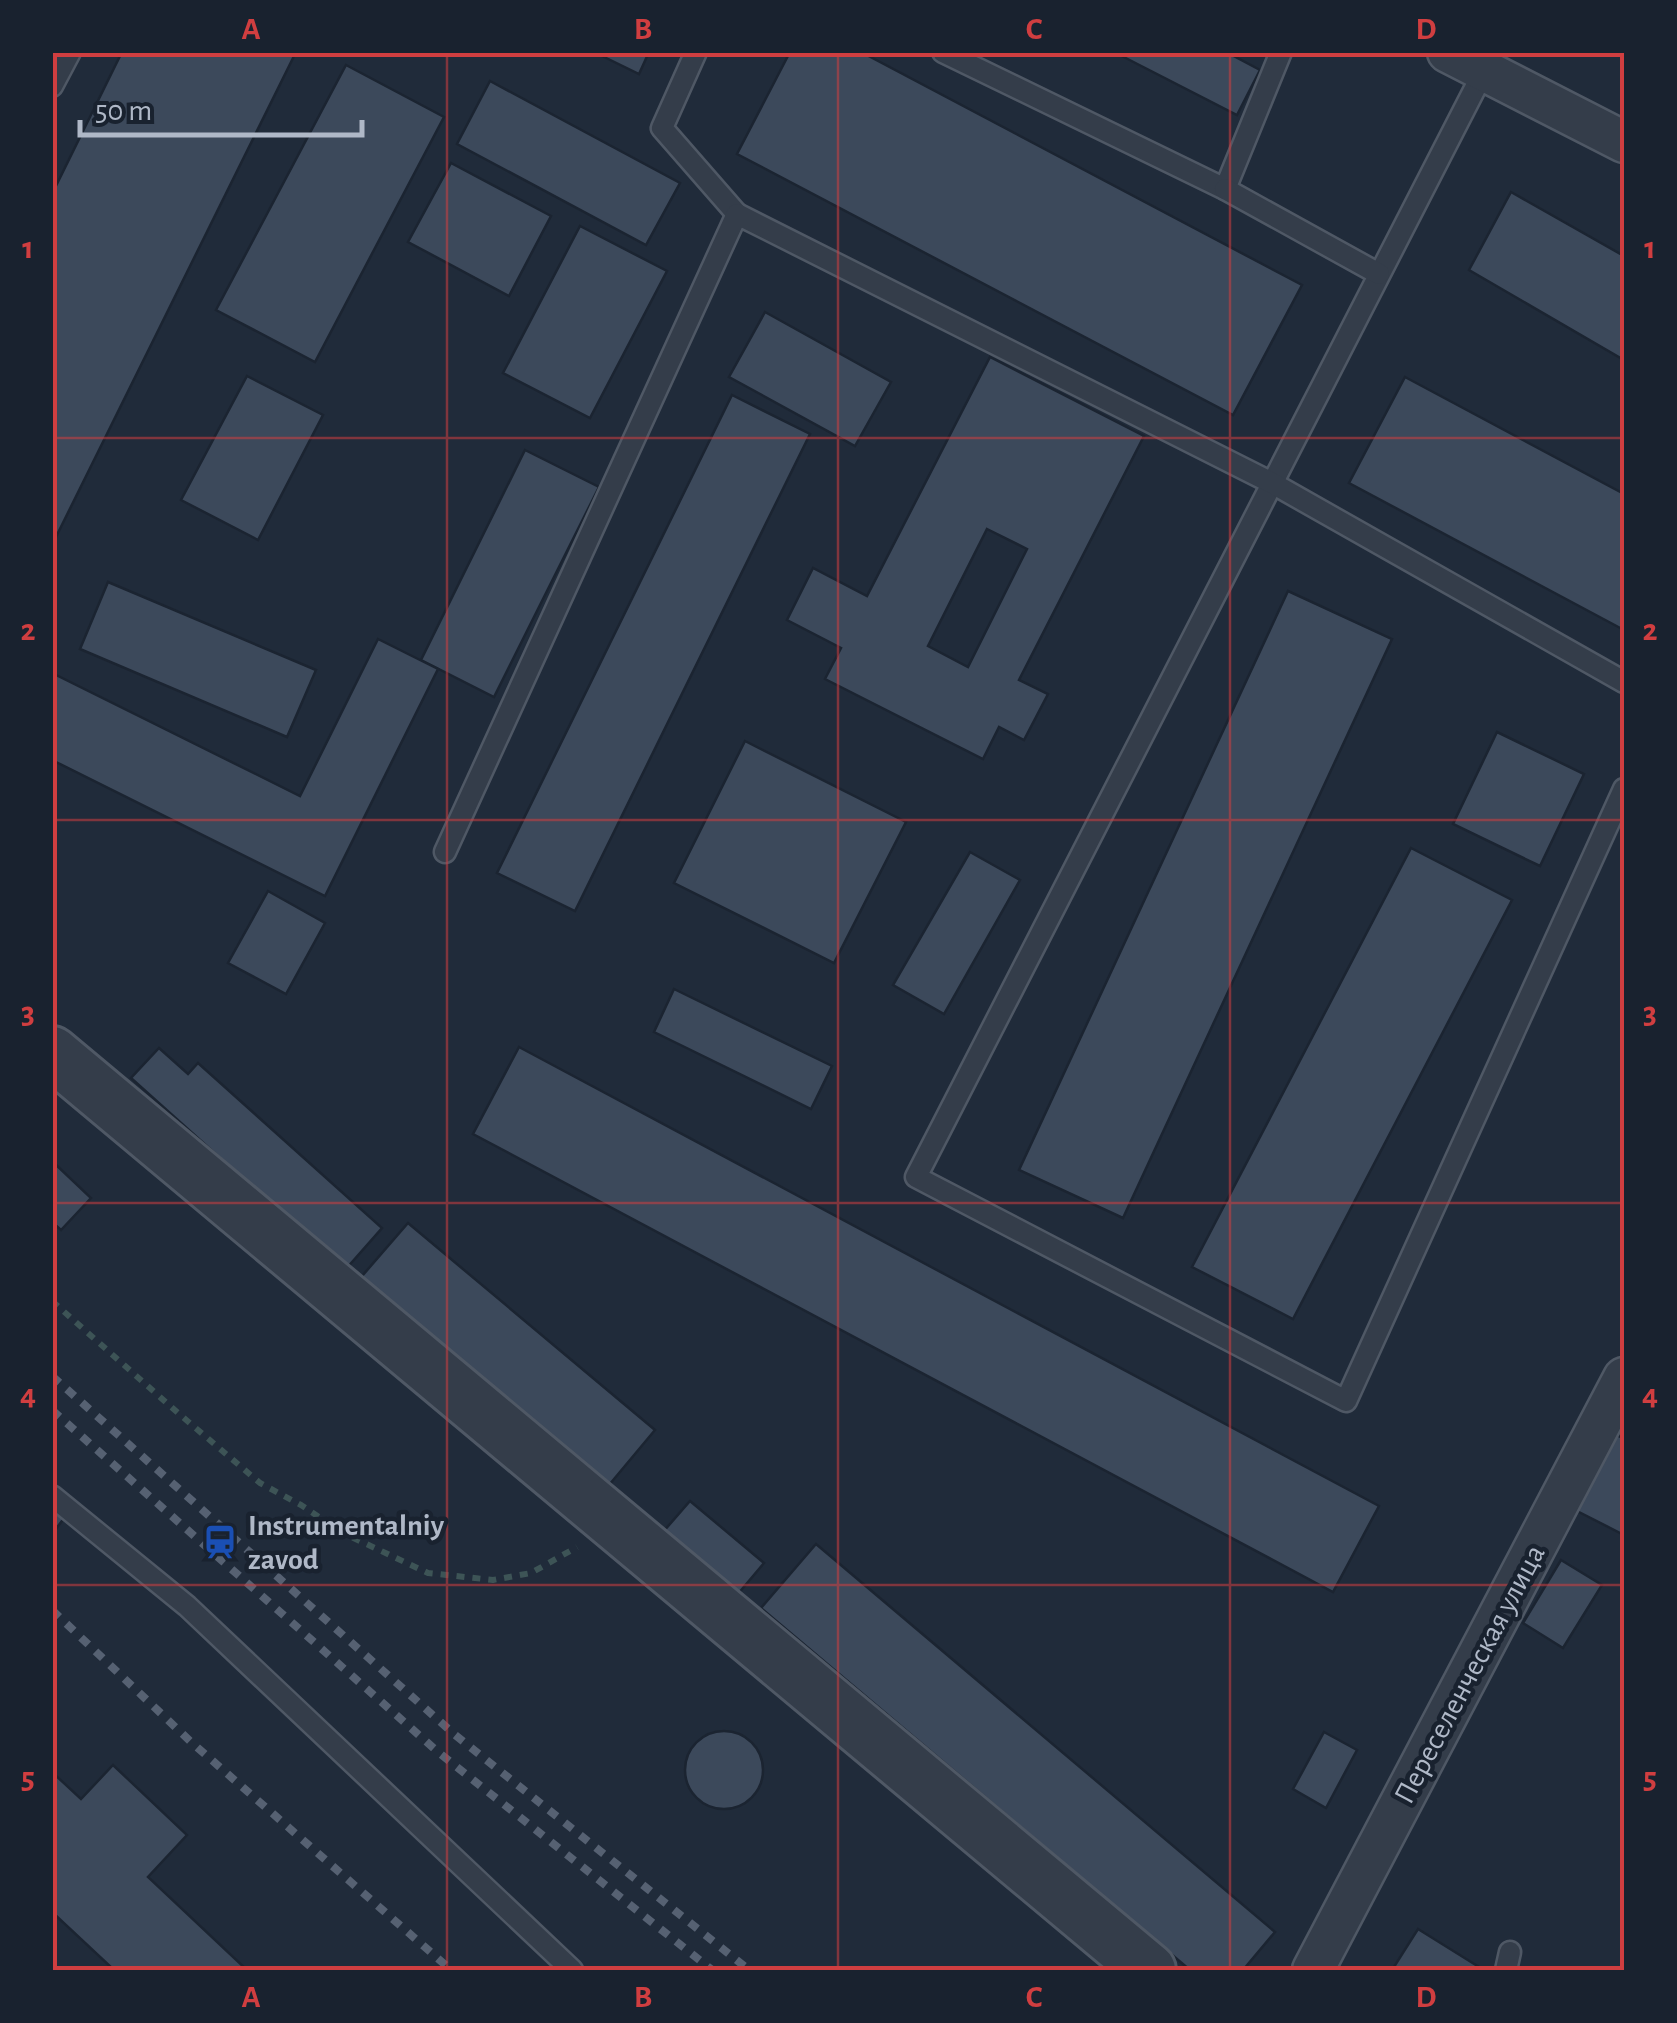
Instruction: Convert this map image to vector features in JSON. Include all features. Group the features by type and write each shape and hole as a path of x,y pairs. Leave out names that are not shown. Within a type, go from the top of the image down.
{"street":[{"path":"1448,52 1624,142"},
{"path":"52,1053 1149,1970"},
{"name":"Переселенческая улица","path":"1313,1970 1624,1378"}],"lane":[{"path":"52,86 70,52"},
{"path":"696,52 662,128 737,214 1272,483 1624,682"},
{"path":"943,52 1225,188 1380,274"},
{"path":"1225,188 1281,52"},
{"path":"1484,71 916,1177 1346,1401 1624,789"},
{"path":"445,852 737,214"},
{"path":"52,1496 187,1606 572,1970"}],"path":[{"path":"52,1301 260,1483 343,1533 428,1573 493,1580 531,1573 616,1526"}],"building":[{"path":"122,52 296,52 52,545 52,194"},
{"path":"594,52 649,52 639,74"},
{"path":"790,52 861,52 1302,285 1233,415 737,154"},
{"path":"1114,52 1226,52 1260,70 1237,115"},
{"path":"346,65 444,117 315,362 216,310"},
{"path":"490,81 680,183 646,245 457,144"},
{"path":"451,163 551,216 509,296 408,242"},
{"path":"1511,192 1624,256 1624,360 1469,270"},
{"path":"580,226 667,271 590,418 503,373"},
{"path":"765,312 891,382 855,446 729,377"},
{"path":"990,357 1144,436 1019,680 1048,694 1024,740 999,727 983,759 825,679 841,648 787,620 813,568 867,596","holes":["987,529 1027,549 968,667 928,646"]},
{"path":"247,376 323,415 258,540 181,500"},
{"path":"1405,377 1624,494 1624,630 1349,483"},
{"path":"732,395 810,434 575,911 497,873"},
{"path":"525,450 599,487 494,697 421,660"},
{"path":"108,582 316,670 287,737 80,649"},
{"path":"1288,591 1392,639 1123,1218 1019,1170"},
{"path":"378,639 438,669 325,896 52,760 52,673 300,796"},
{"path":"1497,732 1584,774 1540,866 1453,824"},
{"path":"745,741 906,822 834,963 674,883"},
{"path":"1411,848 1512,900 1293,1319 1192,1267"},
{"path":"970,852 1020,880 944,1014 893,985"},
{"path":"268,891 325,923 286,994 228,963"},
{"path":"674,989 832,1066 811,1109 654,1032"},
{"path":"519,1047 1379,1506 1333,1592 473,1134"},
{"path":"159,1048 188,1074 198,1063 382,1228 345,1270 131,1078"},
{"path":"52,1161 91,1198 61,1230 52,1222"},
{"path":"408,1223 655,1430 604,1491 356,1283"},
{"path":"1615,1434 1624,1439 1624,1535 1575,1510"},
{"path":"690,1501 764,1563 737,1595 663,1532"},
{"path":"52,1508 65,1517 52,1534"},
{"path":"816,1544 1275,1932 1243,1970 1190,1970 761,1608"},
{"path":"1561,1560 1602,1585 1563,1648 1523,1623"},
{"path":"724,1731 752,1742 763,1770 752,1798 724,1809 696,1798 685,1770 696,1742"},
{"path":"1324,1732 1357,1750 1326,1808 1293,1789"},
{"path":"113,1765 187,1835 148,1877 247,1970 114,1970 52,1912 52,1772 81,1799"},
{"path":"1418,1929 1479,1967 1392,1970"}],"railway":[{"path":"52,1376 454,1734 749,1970"},
{"path":"52,1410 438,1752 712,1970"},
{"path":"52,1610 190,1741 451,1970"}],"place":[{"name":"Instrumentalniy zavod","path":"220,1542"}]}
